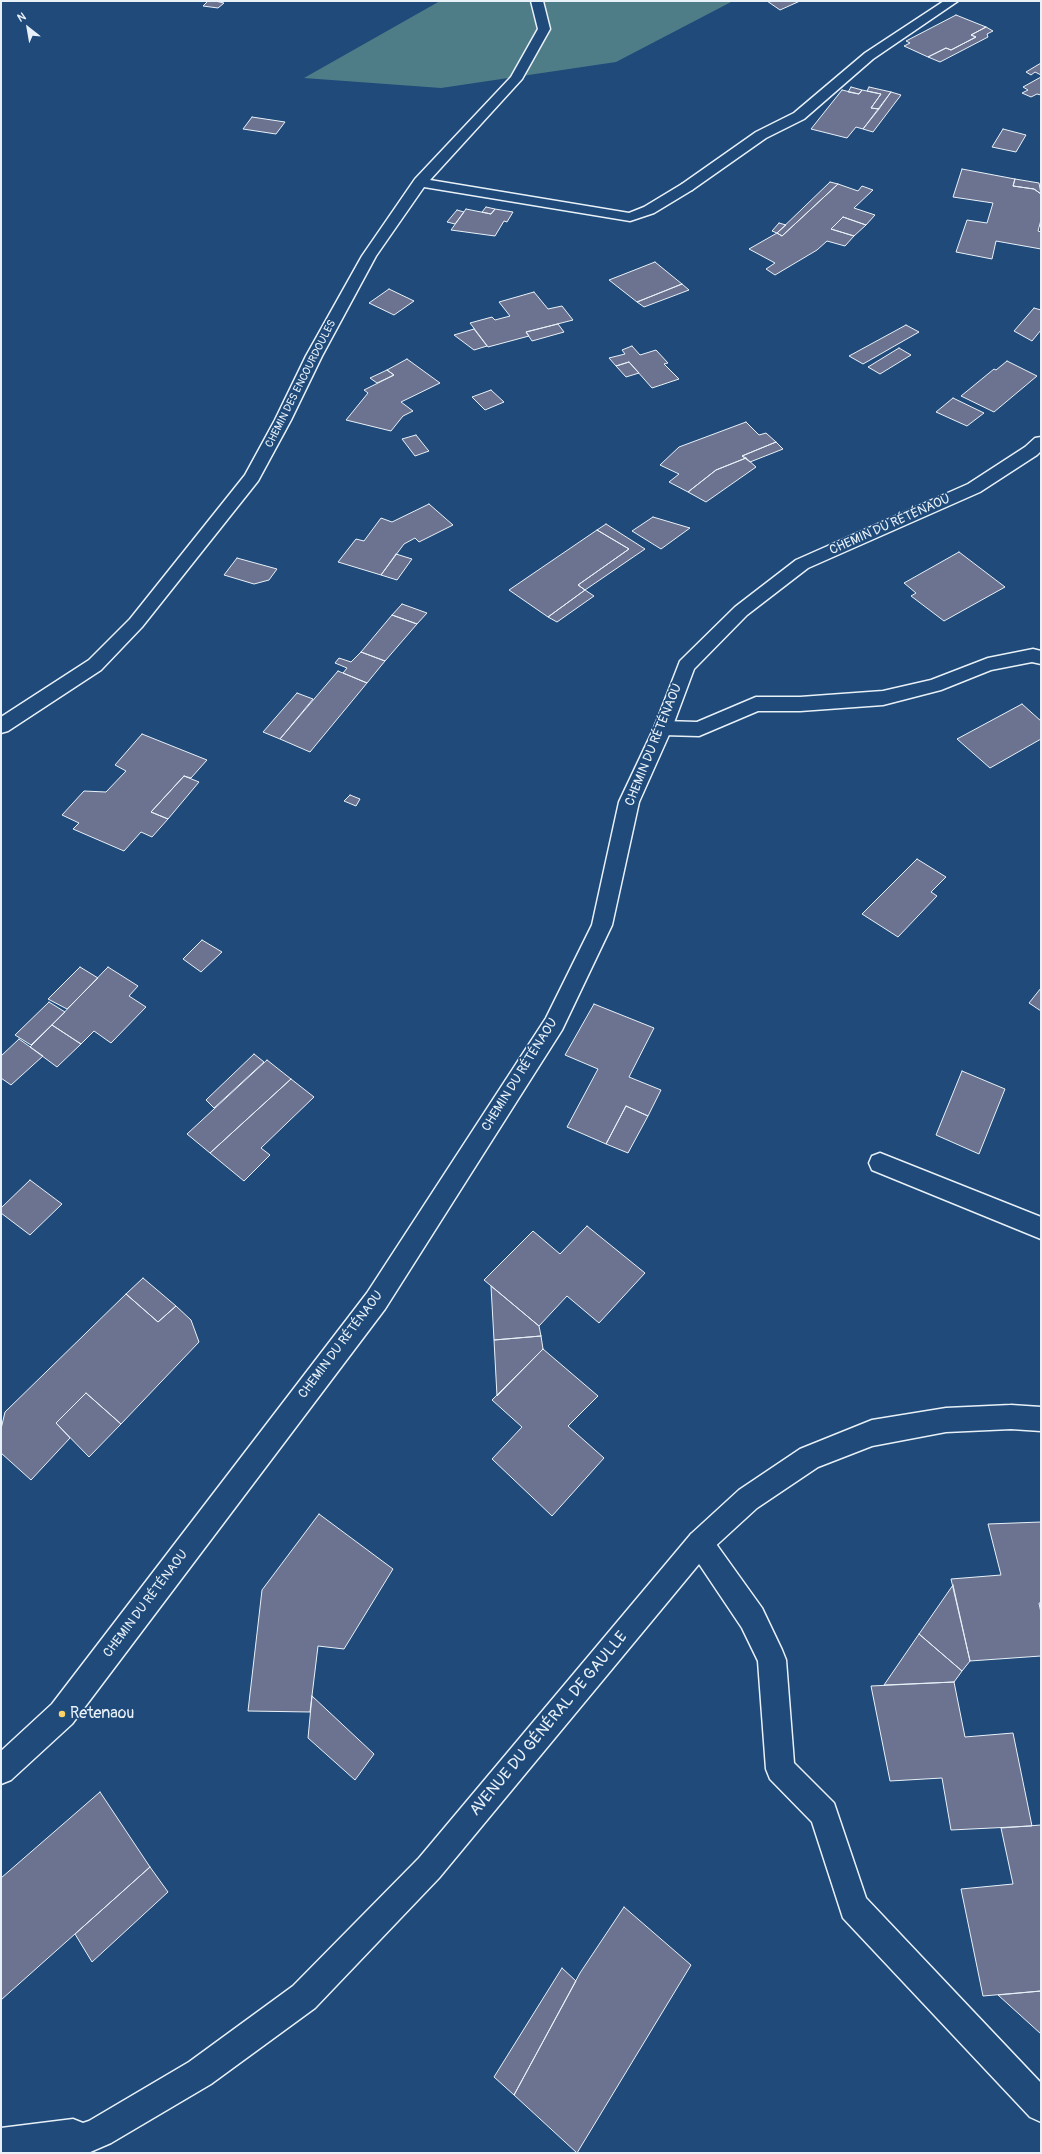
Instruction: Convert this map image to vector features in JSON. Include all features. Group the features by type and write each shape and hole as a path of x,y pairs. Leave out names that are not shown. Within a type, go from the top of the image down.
{"street":[{"name":"CHEMIN DES ENCOURDOULES","path":"1,726 95,665 136,623 194,553 252,476 283,420 314,356 369,256 420,182 516,79 544,29 537,1"},
{"path":"420,182 630,217 649,210 687,187 761,135 799,116 869,56 952,1"},
{"name":"CHEMIN DU RÉTÉNAOU","path":"1,1770 62,1714 376,1301 554,1024 602,925 629,802 663,728 686,666 741,611 802,564 974,488 1031,451 1041,442"},
{"path":"663,728 698,729 756,704 800,704 884,698 935,685 988,664 1033,655 1041,658"},
{"path":"880,1163 1041,1228"},
{"name":"AVENUE DU GÉNÉRAL DE GAULLE","path":"49,2153 100,2132 200,2073 304,1997 429,1868 700,1543 748,1499 809,1458 872,1433 946,1420 1011,1417 1041,1419"},
{"path":"700,1543 752,1618 772,1660 780,1769 824,1813 854,1907 1041,2106"},
{"name":"AVENUE DU GÉNÉRAL DE GAULLE","path":"1,2144 100,2132"}],"green space":[{"path":"440,1 733,1 616,62 441,88 304,78"}],"building":[{"path":"208,1 224,3 218,8 203,6"},
{"path":"767,1 800,1 780,10"},
{"path":"956,15 986,27 971,35 976,37 951,50 946,48 928,57 904,46 910,43 906,41"},
{"path":"986,27 993,31 987,34 988,37 940,62 928,57 946,48 951,50 976,37 971,35"},
{"path":"1041,63 1041,75 1035,72 1031,75 1026,72"},
{"path":"1041,77 1041,95 1037,94 1031,97 1022,93 1028,90 1023,87"},
{"path":"851,87 862,90 859,94 848,92"},
{"path":"869,87 891,92 879,109 871,108 881,94 867,91"},
{"path":"842,90 859,94 862,90 881,94 871,108 879,109 863,129 856,127 847,138 811,129"},
{"path":"891,92 901,95 873,132 863,129"},
{"path":"252,117 285,122 276,134 243,129"},
{"path":"1003,129 1026,135 1016,152 992,147"},
{"path":"962,169 1015,179 1013,186 1034,189 1041,194 1041,220 1038,231 1041,232 1041,249 996,241 992,259 956,252 967,220 987,223 993,203 953,197"},
{"path":"1015,179 1039,183 1041,194 1034,189 1013,186"},
{"path":"830,182 838,184 782,236 777,233"},
{"path":"838,184 858,191 862,186 873,190 854,208 875,215 866,225 843,217 831,229 854,236 845,246 827,241 817,250 775,275 766,269 775,263 749,249 777,233 782,236"},
{"path":"486,207 495,209 491,214 482,212"},
{"path":"466,209 491,214 495,209 513,212 507,222 504,221 495,236 451,230"},
{"path":"457,210 464,212 455,224 447,222"},
{"path":"843,217 866,225 854,236 831,229"},
{"path":"779,223 786,225 777,233 772,231"},
{"path":"655,262 682,284 637,302 609,280"},
{"path":"682,284 689,290 644,307 637,302"},
{"path":"389,289 414,301 394,315 369,303"},
{"path":"534,292 548,309 562,306 573,320 526,332 529,336 488,347 470,323 492,317 495,320 510,316 499,302"},
{"path":"1034,308 1041,310 1041,330 1032,341 1014,331"},
{"path":"558,324 564,332 532,341 526,332"},
{"path":"906,325 919,332 863,364 849,356"},
{"path":"474,329 487,346 474,350 454,335"},
{"path":"632,346 640,355 656,350 668,363 664,364 679,379 652,388 629,362 616,366 609,358 625,354 622,350"},
{"path":"899,348 911,355 880,374 868,367"},
{"path":"407,359 440,383 401,402 413,411 403,416 391,431 346,420 368,393 364,390 394,375 387,370"},
{"path":"1007,361 1037,376 994,412 961,396 994,369 996,370"},
{"path":"629,362 639,373 626,377 616,366"},
{"path":"387,370 394,375 377,383 370,378"},
{"path":"491,390 504,402 485,410 472,397"},
{"path":"953,398 984,413 967,426 936,412"},
{"path":"746,422 759,435 766,433 776,442 742,456 746,458 716,470 688,492 669,482 679,474 660,465 679,447"},
{"path":"416,435 429,451 415,456 402,439"},
{"path":"776,442 783,449 750,462 742,456"},
{"path":"746,458 756,467 706,502 688,492 716,470"},
{"path":"429,504 453,525 419,542 415,538 404,544 381,575 338,562 356,539 364,541 381,518 392,522"},
{"path":"653,517 690,528 661,549 632,531"},
{"path":"606,524 645,549 585,590 578,585 629,549 597,530"},
{"path":"597,530 629,549 578,585 585,590 548,617 509,590"},
{"path":"959,552 1005,587 944,621 911,596 916,593 904,583"},
{"path":"396,554 412,559 397,580 381,575"},
{"path":"237,558 277,569 269,580 254,584 224,575"},
{"path":"585,590 594,596 557,622 548,617"},
{"path":"402,604 427,613 417,624 392,615"},
{"path":"392,615 417,624 385,661 361,652"},
{"path":"361,652 385,661 367,683 343,673 347,668 335,663 339,658 351,662"},
{"path":"338,671 367,683 310,752 280,739"},
{"path":"297,693 313,699 280,739 263,732"},
{"path":"1022,704 1041,721 1041,739 990,768 957,739"},
{"path":"142,734 207,760 191,778 184,776 151,812 168,819 152,837 141,832 124,851 73,829 79,823 62,815 84,791 106,792 126,771 115,765"},
{"path":"184,776 199,782 168,819 151,812"},
{"path":"350,795 360,799 356,806 344,801"},
{"path":"917,859 946,877 931,892 937,896 898,937 862,914"},
{"path":"202,940 222,952 201,972 183,959"},
{"path":"80,967 98,978 67,1009 48,999"},
{"path":"108,967 138,986 129,996 146,1007 111,1043 94,1031 81,1044 52,1025"},
{"path":"1041,988 1041,1011 1029,1003"},
{"path":"49,1002 65,1012 31,1045 15,1035"},
{"path":"594,1004 654,1028 629,1077 661,1090 648,1116 626,1106 606,1144 567,1127 598,1069 565,1055"},
{"path":"52,1025 81,1044 57,1067 30,1047"},
{"path":"19,1039 43,1056 11,1085 1,1078 1,1056"},
{"path":"254,1054 264,1062 214,1108 206,1100"},
{"path":"267,1060 291,1079 210,1153 187,1134"},
{"path":"962,1071 1005,1089 979,1154 936,1135"},
{"path":"291,1079 314,1097 261,1148 270,1155 244,1181 210,1153"},
{"path":"626,1106 648,1116 628,1153 606,1144"},
{"path":"30,1180 62,1204 30,1235 1,1213 1,1208"},
{"path":"587,1226 645,1273 599,1323 567,1296 539,1326 484,1280 533,1231 560,1254"},
{"path":"143,1278 176,1306 158,1322 126,1294"},
{"path":"491,1286 539,1326 541,1336 494,1340"},
{"path":"126,1294 158,1322 176,1306 191,1320 199,1342 121,1424 86,1393 56,1423 70,1438 31,1480 1,1453 1,1429 5,1412"},
{"path":"541,1336 543,1349 497,1396 494,1340"},
{"path":"543,1349 598,1396 568,1426 604,1458 552,1516 492,1459 522,1427 492,1400"},
{"path":"86,1393 121,1424 89,1457 56,1423"},
{"path":"319,1514 393,1569 344,1649 318,1646 310,1712 248,1711 262,1590"},
{"path":"1041,1522 1041,1603 1039,1603 1041,1613 1041,1656 970,1661 951,1579 1001,1575 988,1524"},
{"path":"953,1585 970,1661 962,1671 919,1634"},
{"path":"919,1634 962,1671 954,1682 884,1685"},
{"path":"954,1682 965,1737 1013,1733 1032,1826 951,1830 942,1778 890,1781 871,1686"},
{"path":"312,1696 374,1754 355,1780 308,1738"},
{"path":"100,1792 150,1867 1,2000 1,1878"},
{"path":"1041,1825 1041,1991 983,1996 961,1889 1013,1884 1001,1828"},
{"path":"150,1867 168,1892 92,1962 75,1934"},
{"path":"624,1907 691,1965 577,2153 514,2095 580,1973"},
{"path":"562,1968 576,1981 514,2095 494,2077"},
{"path":"1041,1991 1041,2034 998,1995"}],"place":[{"name":"Retenaou","path":"62,1714"}]}
